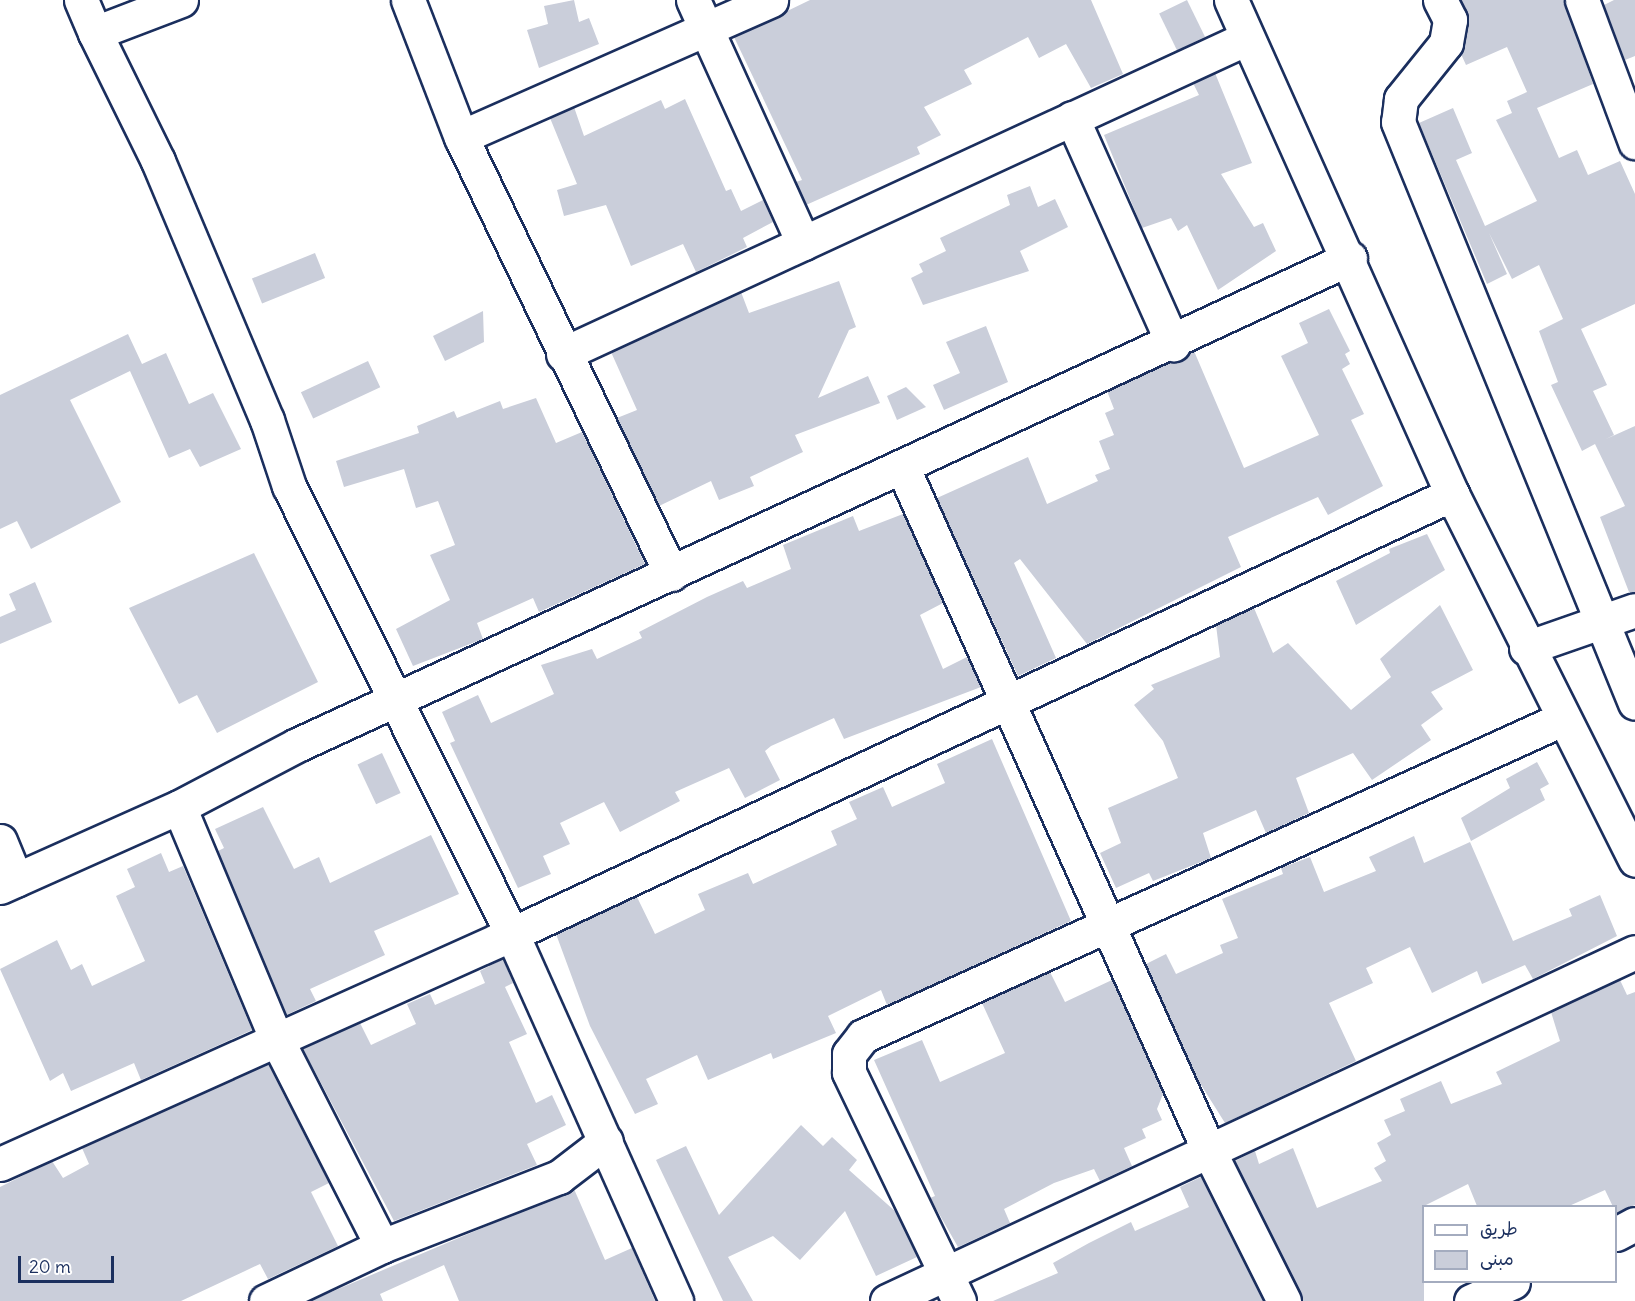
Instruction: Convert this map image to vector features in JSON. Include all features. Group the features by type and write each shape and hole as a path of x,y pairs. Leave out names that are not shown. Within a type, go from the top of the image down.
{"street":[{"path":"81,0 158,161 267,420 289,486 512,934 676,1301"},
{"path":"95,33 181,0"},
{"path":"408,0 460,137 671,574"},
{"path":"460,137 699,14 771,0"},
{"path":"1231,0 1350,258 1452,494 1560,720 1635,860"},
{"path":"1440,0 1450,20 1446,43 1401,99 1398,122 1635,703"},
{"path":"1582,0 1626,85 1635,142"},
{"path":"699,14 803,243"},
{"path":"563,354 1247,38"},
{"path":"1072,118 1173,344"},
{"path":"0,841 8,883 179,807 297,745 397,702 902,466 1173,344 1350,258"},
{"path":"902,466 1109,921 1210,1153 1284,1301"},
{"path":"0,1164 275,1036 512,934 1452,494"},
{"path":"1526,648 1635,610"},
{"path":"953,1288 885,1145 870,1124 849,1072 849,1054 863,1036 1109,921 1560,720"},
{"path":"179,807 275,1036 382,1246"},
{"path":"887,1301 953,1288 1210,1153 1635,952"},
{"path":"266,1301 382,1246 539,1186 606,1141"},
{"path":"1617,1233 1635,1224"},
{"path":"1471,1301 1509,1283"}],"building":[{"path":"574,0 579,22 589,18 599,44 539,68 527,30 548,24 544,6"},
{"path":"810,0 1091,0 1123,74 1091,88 1066,44 1039,58 1028,37 964,70 972,84 924,107 941,135 917,147 920,154 806,205 796,182 802,180 734,37"},
{"path":"1187,0 1205,37 1177,50 1159,14"},
{"path":"1461,0 1564,0 1593,84 1537,108 1559,158 1577,150 1588,175 1620,161 1635,194 1635,304 1581,329 1607,385 1593,391 1614,435 1606,439 1635,426 1635,592 1629,592 1600,517 1625,506 1595,444 1582,451 1551,385 1558,382 1539,331 1563,319 1539,265 1512,279 1489,233 1507,274 1487,284 1419,123 1453,108 1472,153 1456,160 1485,226 1537,201 1496,120 1512,113 1507,101 1527,92 1507,47 1466,65 1461,54 1468,22"},
{"path":"1614,0 1635,0 1635,56 1625,60 1604,5"},
{"path":"1215,73 1252,163 1221,174 1254,227 1263,223 1276,251 1218,290 1187,225 1178,231 1171,218 1142,228 1104,135 1199,95 1193,83"},
{"path":"685,99 726,191 731,189 741,211 763,200 773,222 743,238 747,247 696,272 683,244 631,266 606,205 564,216 557,190 577,184 550,118 574,107 584,136 661,100 665,109"},
{"path":"1030,186 1038,207 1055,199 1068,227 1020,251 1029,271 923,305 911,278 923,272 919,264 946,251 940,238 1010,205 1007,195"},
{"path":"315,253 325,278 262,304 252,278"},
{"path":"839,281 856,327 849,330 818,398 868,376 880,403 795,435 803,452 750,477 754,486 719,500 711,481 659,506 617,418 637,410 611,352 741,292 749,313"},
{"path":"1329,309 1350,351 1345,354 1350,364 1342,369 1364,414 1351,420 1383,486 1328,515 1318,497 1228,537 1241,567 1087,644 1020,559 1014,563 1056,658 1018,676 937,498 1028,457 1047,504 1098,481 1095,475 1110,469 1099,441 1114,435 1105,413 1114,409 1107,391 1194,351 1244,468 1319,435 1281,356 1308,343 1299,323"},
{"path":"483,311 484,342 445,361 433,336"},
{"path":"986,326 1008,382 944,410 933,385 960,373 946,342"},
{"path":"128,334 142,364 166,353 189,404 213,393 241,449 200,467 190,449 169,458 130,371 70,400 121,502 31,549 17,521 0,529 0,395"},
{"path":"368,361 380,387 313,419 301,392"},
{"path":"906,387 926,407 897,420 887,396"},
{"path":"536,398 556,443 582,432 645,564 539,612 533,598 477,623 483,639 413,666 396,629 450,600 430,555 455,545 438,501 416,508 404,469 344,487 336,461 419,433 417,426 454,411 457,418 500,401 503,409"},
{"path":"903,514 943,603 920,615 943,669 967,657 981,687 844,739 834,718 771,746 765,751 780,780 745,798 729,768 675,792 680,801 620,832 604,802 560,823 570,844 543,856 551,874 518,888 450,743 455,741 442,712 478,695 491,723 554,694 541,665 592,649 597,659 642,638 639,632 707,597 743,581 747,588 791,569 783,545 853,516 859,531"},
{"path":"1427,534 1445,570 1356,625 1336,581 1390,553 1389,549"},
{"path":"254,553 318,682 217,733 197,695 179,704 129,608"},
{"path":"35,582 52,622 0,644 0,617 16,610 9,594"},
{"path":"1440,605 1473,670 1431,692 1443,709 1421,725 1431,740 1372,780 1353,753 1296,778 1309,813 1266,833 1256,810 1203,833 1211,858 1153,881 1149,873 1116,888 1100,853 1121,843 1108,808 1178,778 1163,741 1134,705 1154,689 1151,685 1220,657 1216,625 1254,608 1273,653 1288,643 1351,710 1391,677 1380,659"},
{"path":"992,739 1071,921 887,1005 881,990 828,1016 836,1033 773,1059 771,1053 708,1080 697,1055 646,1079 658,1104 635,1114 590,1026 556,934 637,897 655,934 705,910 698,894 748,873 753,884 837,845 831,831 857,819 849,802 883,787 892,807 945,783 937,764"},
{"path":"382,753 401,793 376,804 358,764"},
{"path":"1537,762 1549,784 1540,789 1545,800 1471,841 1461,818 1510,788 1506,779"},
{"path":"263,807 294,869 319,857 330,883 431,835 459,894 374,931 385,955 310,989 316,1001 286,1015 218,851 224,848 215,829"},
{"path":"1414,836 1424,863 1470,842 1513,941 1572,916 1569,909 1600,895 1617,936 1533,979 1525,965 1482,984 1477,971 1432,993 1410,947 1366,968 1373,983 1329,1003 1356,1061 1225,1123 1198,1080 1146,964 1166,954 1176,974 1223,953 1220,945 1238,938 1222,899 1283,874 1281,868 1310,857 1324,892 1376,871 1369,857"},
{"path":"161,853 169,872 183,866 252,1030 141,1080 134,1063 71,1091 63,1073 50,1081 0,969 57,940 71,970 82,964 92,986 145,961 116,896 135,887 127,869"},
{"path":"503,959 513,983 505,987 527,1034 509,1042 536,1103 552,1095 566,1125 527,1144 537,1165 394,1221 303,1049 360,1023 371,1045 416,1024 407,1004 430,994 435,1005 485,983 480,971"},
{"path":"1050,972 1065,1002 1112,980 1163,1094 1157,1109 1162,1120 1142,1129 1146,1138 1124,1148 1132,1166 1100,1181 1094,1169 1054,1183 1004,1209 1010,1223 958,1247 930,1198 935,1196 874,1060 922,1040 940,1082 1005,1053 982,1003"},
{"path":"1620,980 1627,995 1635,992 1635,1205 1617,1213 1617,1205 1612,1205 1605,1190 1571,1205 1477,1205 1468,1184 1422,1205 1424,1301 1303,1301 1235,1161 1255,1151 1259,1164 1293,1148 1317,1208 1382,1181 1374,1168 1386,1161 1377,1143 1391,1135 1384,1120 1405,1111 1400,1099 1441,1081 1451,1104 1502,1084 1496,1072 1560,1041 1551,1012"},
{"path":"268,1064 329,1183 311,1192 338,1246 268,1279 260,1264 181,1301 0,1301 0,1187 52,1161 63,1178 89,1164 82,1148"},
{"path":"801,1125 823,1146 832,1137 857,1160 849,1170 896,1212 917,1257 876,1276 845,1211 800,1260 773,1236 728,1257 753,1301 723,1301 656,1160 686,1146 719,1215"},
{"path":"1201,1177 1263,1301 993,1301 1058,1273 1053,1263 1131,1222 1135,1231 1189,1207 1180,1187"},
{"path":"574,1189 605,1260 632,1248 655,1301 459,1301 444,1265 380,1294 383,1301 310,1301"}]}
